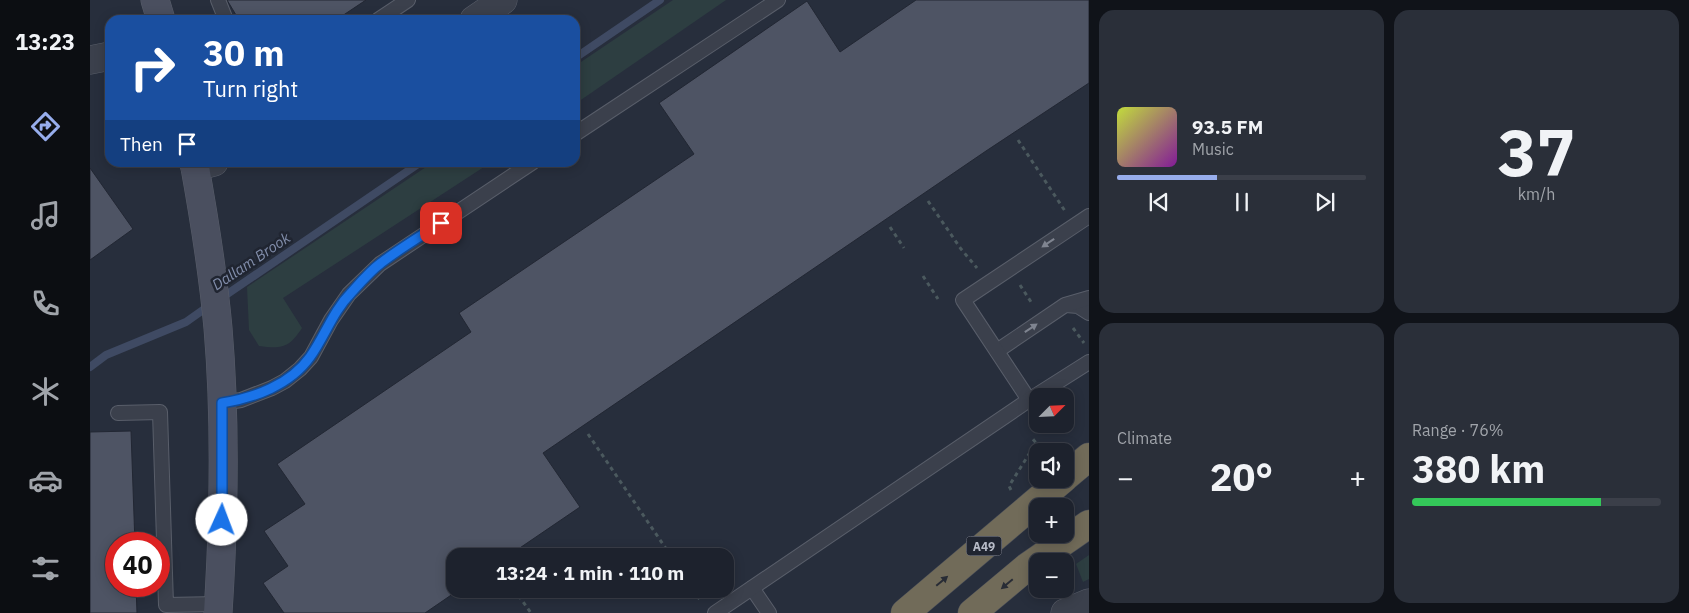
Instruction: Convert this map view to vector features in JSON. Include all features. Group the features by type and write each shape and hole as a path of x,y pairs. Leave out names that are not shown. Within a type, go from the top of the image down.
{"highway":[{"name":"A49","path":"1074,470 1089,457"},
{"name":"A49","path":"905,613 1052,488"},
{"path":"972,613 1027,567 1089,524"}],"street":[{"path":"156,0 160,15"},
{"path":"482,15 504,0"},
{"path":"90,60 105,57"},
{"path":"201,167 211,275 218,327 222,403 223,503 218,608"},
{"path":"1065,613 1089,603"}],"lane":[{"path":"218,0 224,15"},
{"path":"386,15 408,0"},
{"path":"580,131 778,0"},
{"path":"222,403 241,400 285,381 300,369 311,356 331,320 349,294 380,264 526,167"},
{"path":"715,613 1029,400 963,300 1089,216"},
{"path":"997,351 1065,305 1089,298"},
{"path":"1065,305 1078,306 1089,313"},
{"path":"1048,388 1089,362"},
{"path":"118,414 160,412 166,606 218,608"},
{"path":"752,588 768,613"}],"path":[{"path":"1018,140 1067,213"},
{"path":"890,227 904,248"},
{"path":"923,276 938,299"},
{"path":"588,434 666,548"},
{"path":"1014,494 1008,486 1036,444 1032,438"},
{"path":"520,598 531,613"}],"shaded area":[{"path":"673,0 726,0 580,101 580,63"},
{"path":"426,167 484,167 283,298 302,328 293,340 284,346 259,346 249,330 247,287"},
{"path":"1089,555 1089,579 1083,582 1076,564"}],"building":[{"path":"227,0 366,0 344,15 236,15"},
{"path":"916,0 1089,0 1089,83 543,453 580,507 520,548 446,548 447,598 425,613 284,613 263,583 288,566 264,531 305,504 277,464 471,332 459,313 694,154 659,103 807,1 840,52"},
{"path":"90,168 133,229 90,260"},
{"path":"131,431 135,532 105,532 105,597 136,597 137,613 90,613 90,432"}],"waterway":[{"name":"Dallam Brook","path":"580,55 660,0"},
{"name":"Dallam Brook","path":"220,299 414,167"},
{"name":"Dallam Brook","path":"90,367 106,355 186,322 210,305"}],"route":[{"path":"222,520 222,403 241,400 272,388 285,381 300,369 311,356 331,320 349,294 380,264 441,223"}]}
